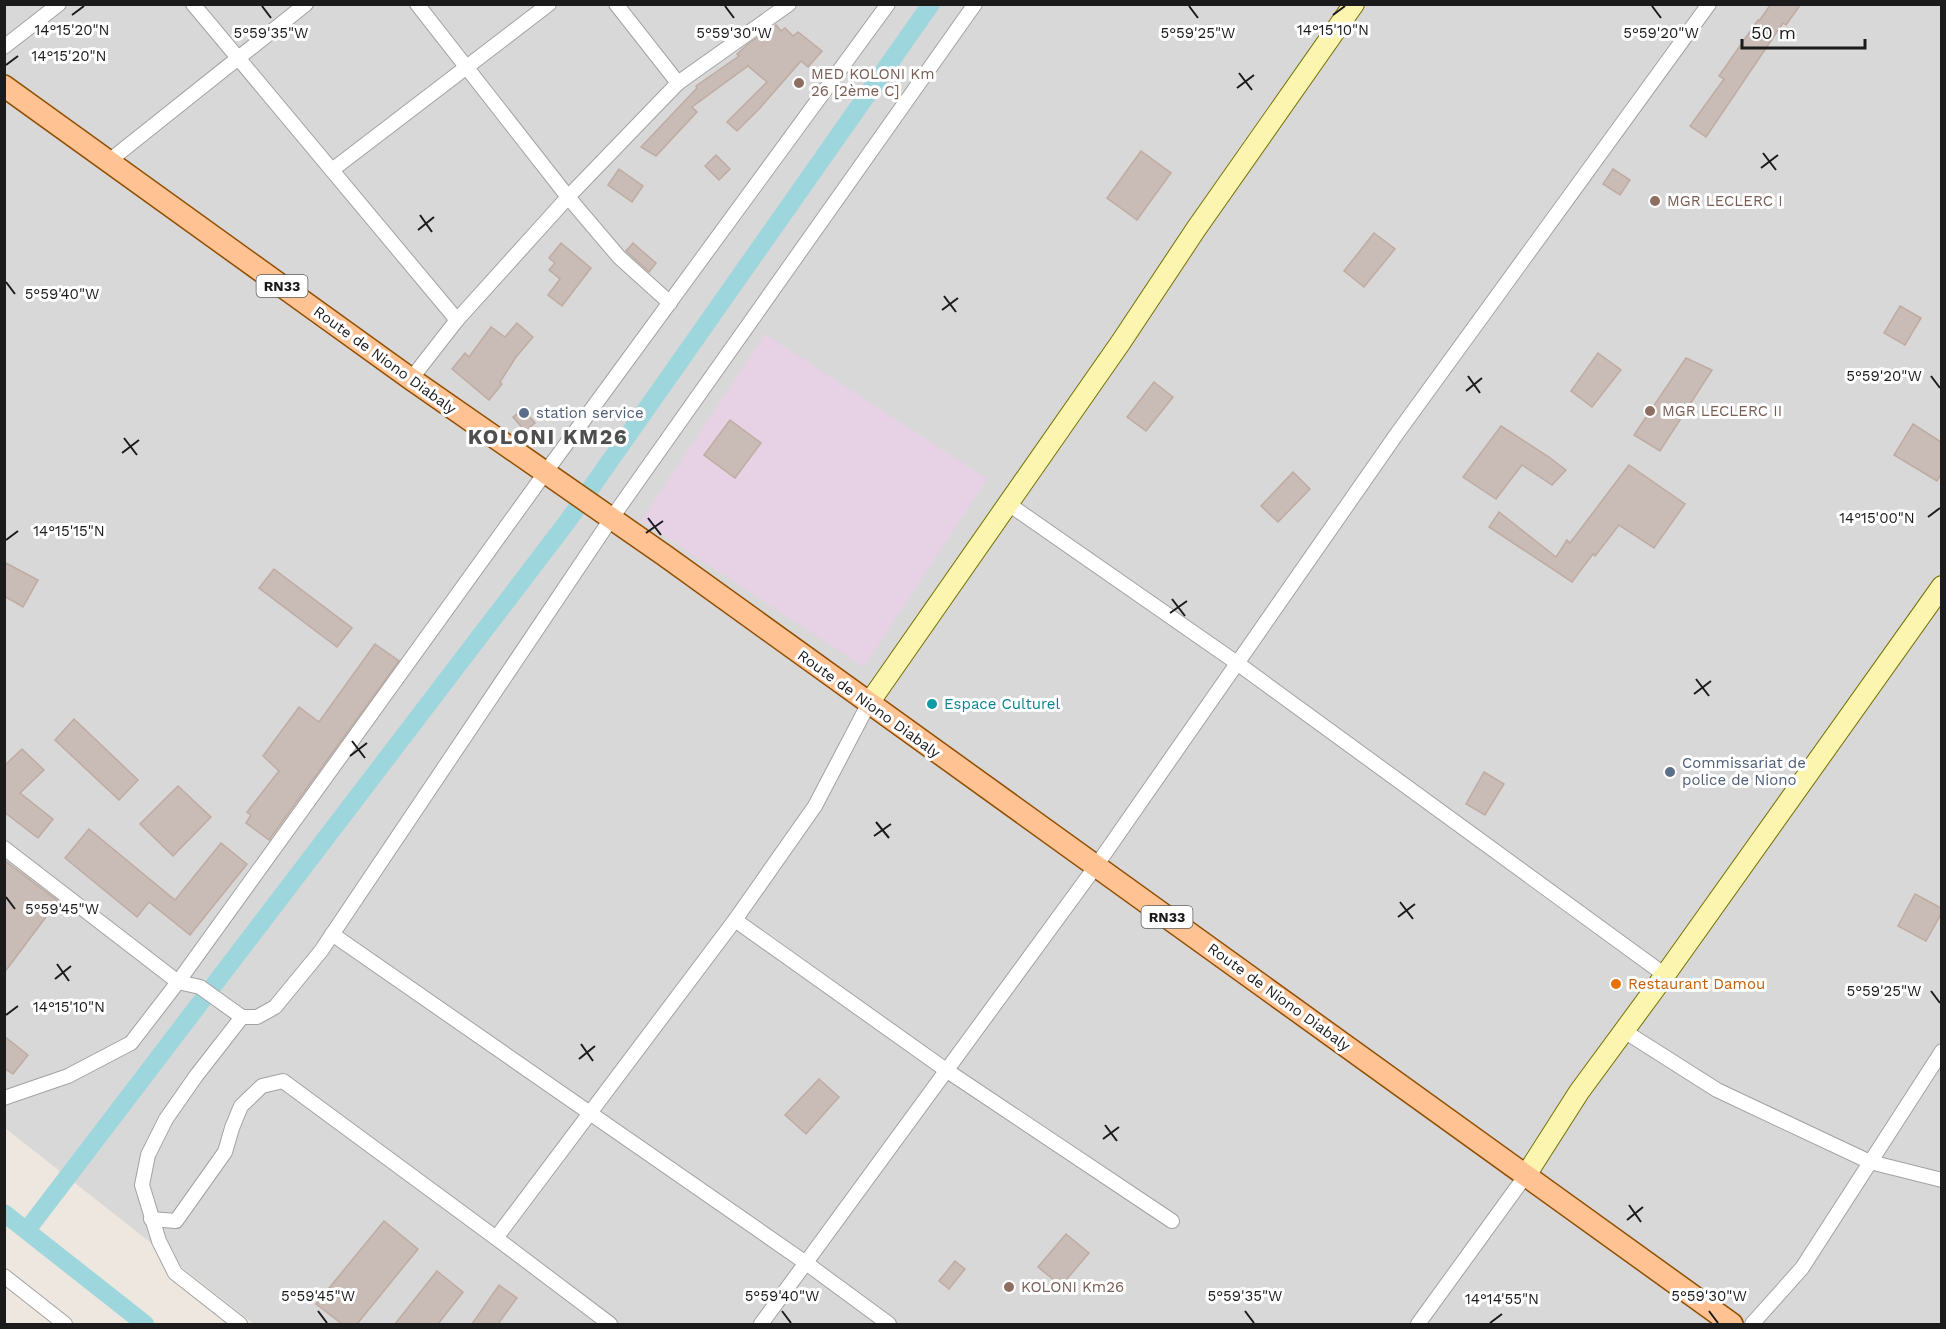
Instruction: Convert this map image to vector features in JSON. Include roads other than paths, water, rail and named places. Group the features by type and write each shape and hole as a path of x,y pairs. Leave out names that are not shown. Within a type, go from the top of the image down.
{"main road":[{"name":"Route de Niono Diabaly","path":"4,86 411,379 869,703 1732,1324"}],"street":[{"path":"4,47 59,4"},
{"path":"193,4 457,320"},
{"path":"109,161 306,4"},
{"path":"417,4 568,197 619,257 670,303"},
{"path":"332,170 549,4"},
{"path":"615,4 678,83"},
{"path":"411,379 457,320 568,197 678,83 789,4"},
{"path":"4,1098 68,1076 131,1042 553,479 670,303 888,4"},
{"path":"4,848 178,982 200,987 242,1017 257,1017 275,1007 321,951 606,515 975,4"},
{"path":"496,1238 735,920 815,806 869,703 1354,4"},
{"path":"761,1324 1095,866 1396,435 1709,4"},
{"path":"1007,503 1237,663 1665,975"},
{"path":"1418,1324 1526,1175 1579,1092 1665,975 1941,586"},
{"path":"735,920 946,1070 1172,1221"},
{"path":"332,934 806,1263 889,1324"},
{"path":"240,1324 175,1273 159,1241 142,1185 148,1155 166,1119 242,1017"},
{"path":"1623,1031 1717,1090 1870,1162 1941,1180"},
{"path":"1752,1324 1802,1269 1941,1051"},
{"path":"151,1219 176,1221 225,1152 241,1106 262,1086 283,1082 610,1324"},
{"path":"4,1276 65,1324"}],"waterway":[{"path":"27,1230 567,522 931,4"},
{"path":"4,1213 145,1324"}],"place":[{"name":"MED KOLONI Km 26 [2ème C]","path":"799,83"},
{"name":"MGR LECLERC I","path":"1655,201"},
{"name":"MGR LECLERC II","path":"1650,411"},
{"name":"station service","path":"524,413"},
{"name":"Espace Culturel","path":"932,704"},
{"name":"Commissariat de police de Niono","path":"1670,772"},
{"name":"Restaurant Damou","path":"1616,984"},
{"name":"KOLONI Km26","path":"1009,1287"}],"district":[{"name":"KOLONI KM26","path":"548,436"}]}
